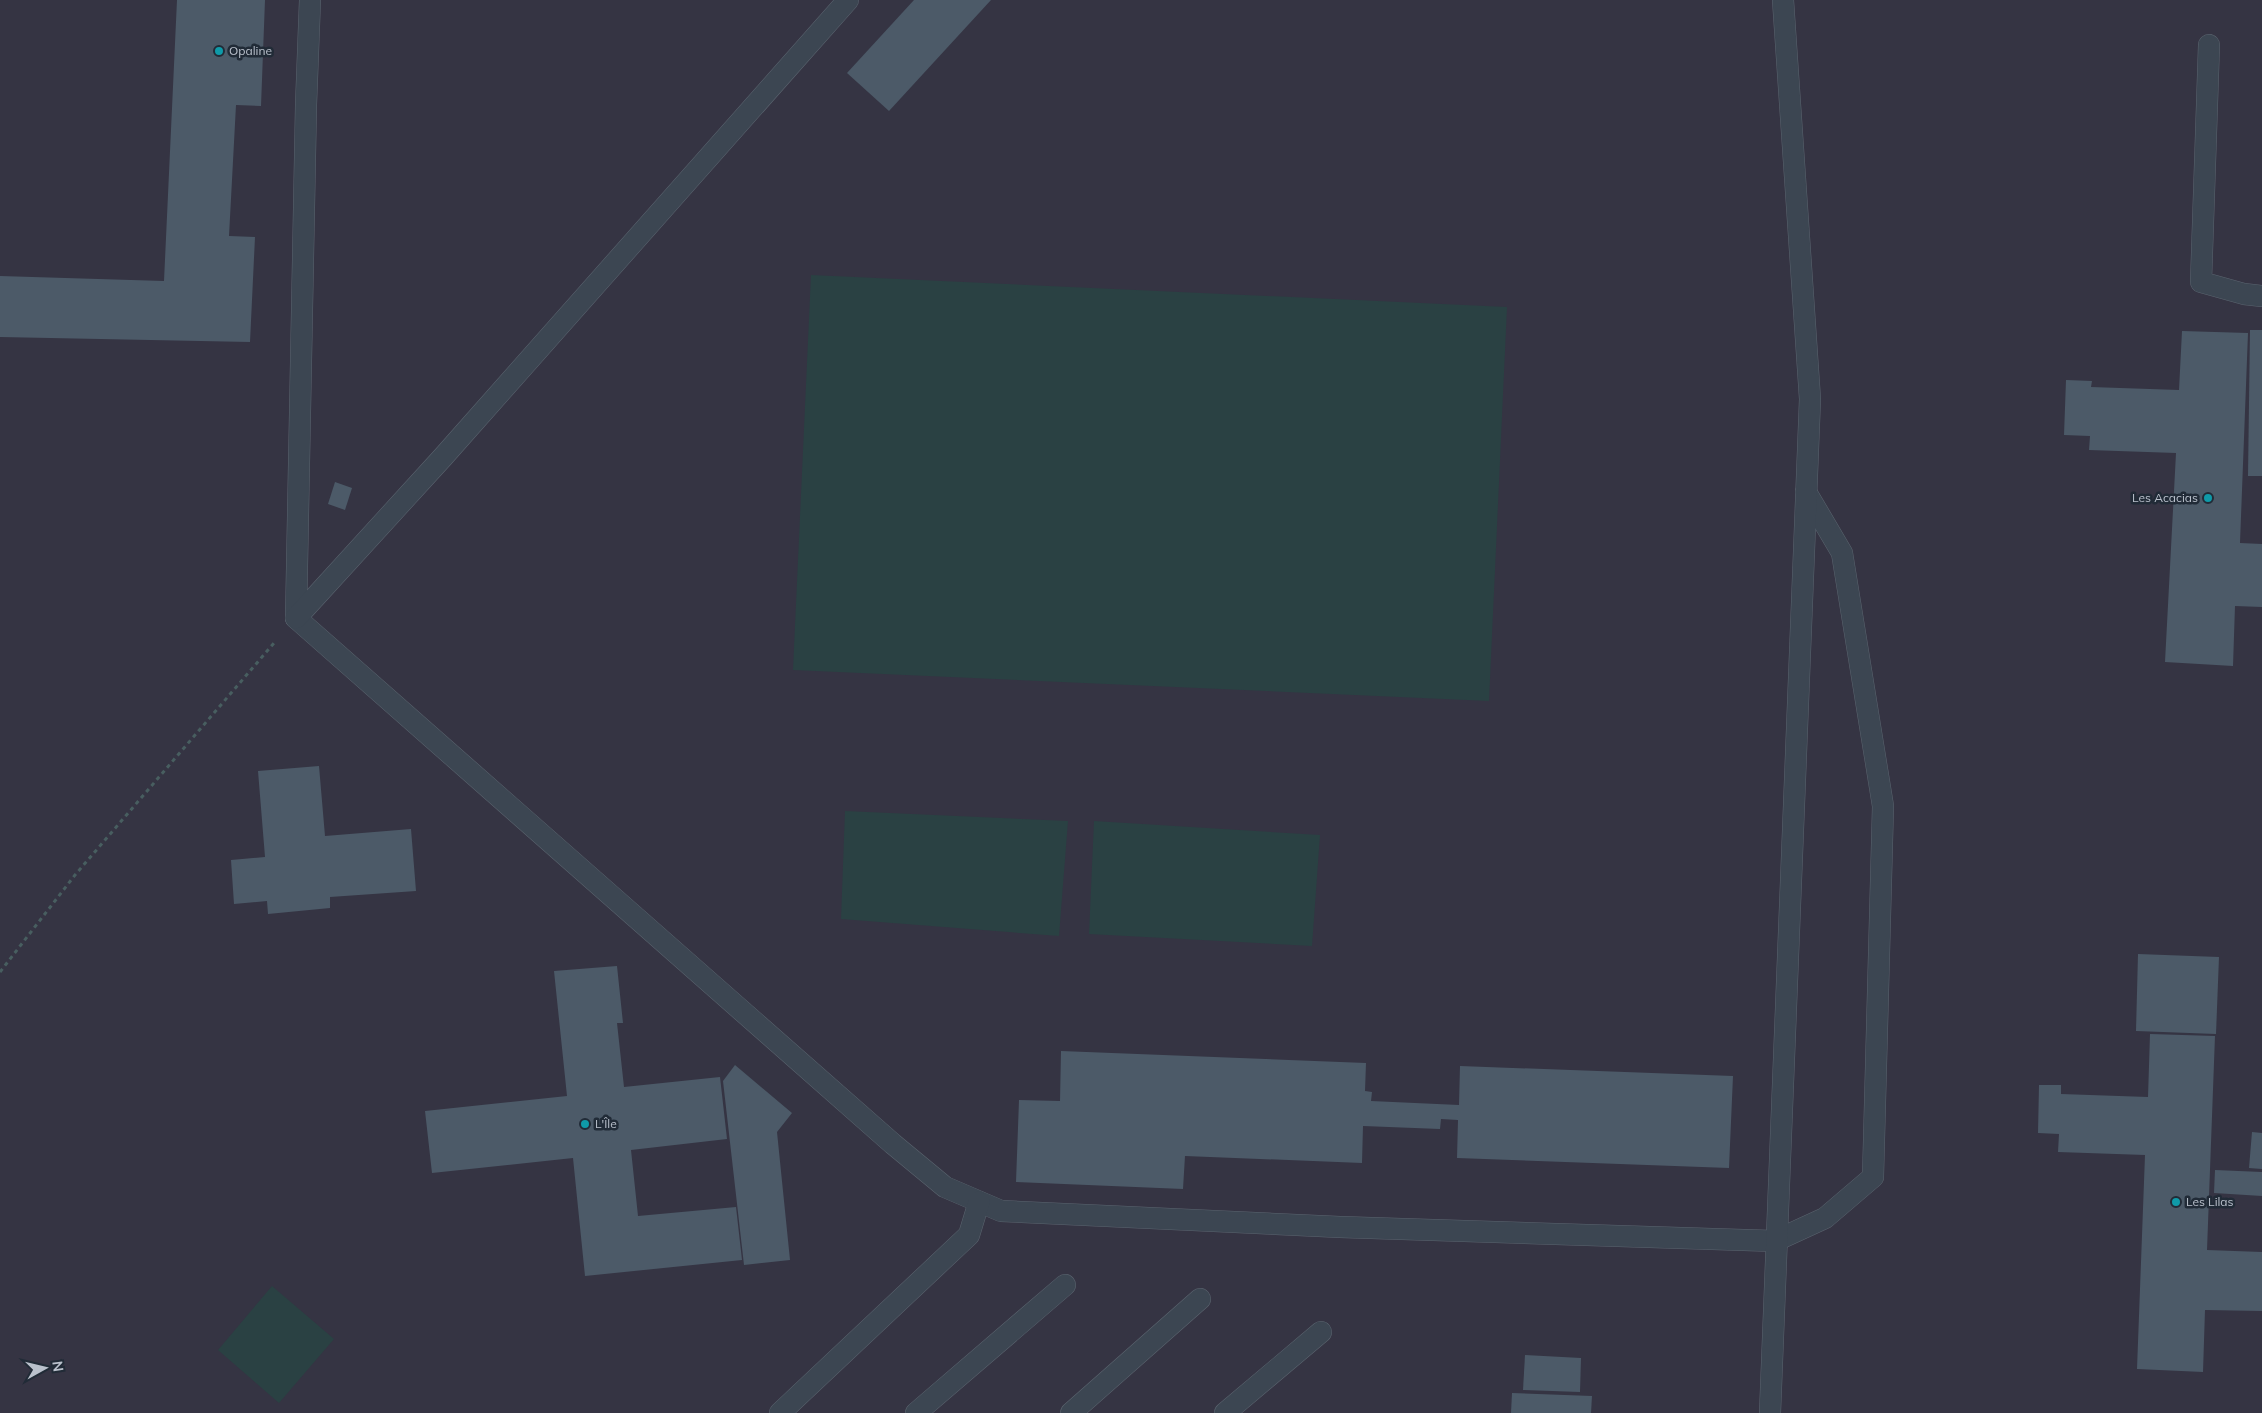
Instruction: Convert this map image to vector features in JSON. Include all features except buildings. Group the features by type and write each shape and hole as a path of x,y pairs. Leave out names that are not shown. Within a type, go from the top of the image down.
{"lane":[{"path":"310,0 306,105 296,618 893,1144 945,1187 1001,1211 1349,1227 1776,1241 1825,1218 1873,1177 1883,806 1842,553 1806,492"},
{"path":"296,618 443,457 848,0"},
{"path":"1770,1413 1810,399 1783,0"},
{"path":"2209,45 2201,282 2244,294 2262,296"},
{"path":"790,1409 969,1235 979,1202"},
{"path":"916,1413 1065,1285"},
{"path":"1071,1413 1200,1299"},
{"path":"1225,1413 1321,1332"}],"path":[{"path":"0,972 75,875 296,618"}],"shaded area":[{"path":"0,0 2262,0 2262,1413 0,1413"}],"green space":[{"path":"811,275 1507,307 1489,701 793,670"},
{"path":"845,811 1068,821 1059,936 841,919"},
{"path":"1094,821 1320,835 1312,946 1089,934"},
{"path":"272,1286 334,1339 279,1403 218,1350"}],"place":[{"name":"Opaline","path":"219,51"},
{"name":"Les Acacias","path":"2208,498"},
{"name":"L'Île","path":"585,1124"},
{"name":"Les Lilas","path":"2176,1202"}]}
